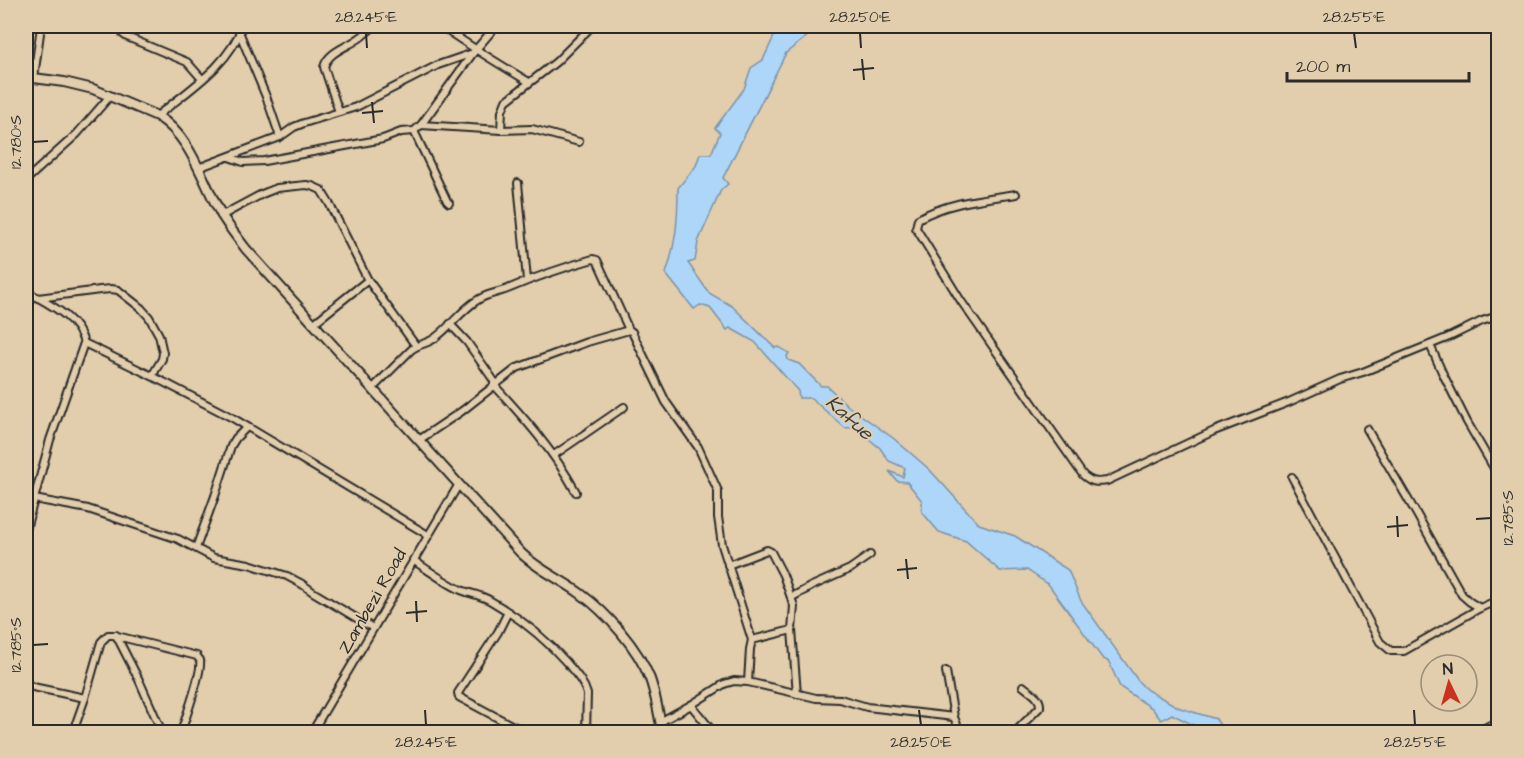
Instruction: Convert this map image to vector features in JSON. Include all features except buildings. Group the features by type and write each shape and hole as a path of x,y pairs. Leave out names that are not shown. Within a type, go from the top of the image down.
{"street":[{"path":"42,26 30,77 93,89 157,116 181,136 222,216 246,249 526,558 583,595 617,628 637,654 649,676 662,732"},
{"path":"120,26 124,36 187,62 202,79"},
{"path":"157,116 202,79 228,52 240,34 242,26"},
{"path":"339,112 324,67 325,63 331,56 374,26"},
{"path":"441,26 463,39 475,52 529,82"},
{"path":"229,157 243,162 264,161 414,131 421,125 496,26"},
{"path":"501,130 504,104 556,62 592,26"},
{"path":"240,34 280,137"},
{"path":"198,168 280,137 303,123 369,101 438,65 475,52"},
{"path":"26,180 77,134 110,96"},
{"path":"421,125 501,130 532,129 579,142"},
{"path":"414,131 449,203"},
{"path":"518,183 527,280"},
{"path":"222,216 272,189 306,185 321,190 368,280 416,346"},
{"path":"1016,194 969,201 928,213 918,219 916,228 961,301 1083,475 1096,483 1107,481 1214,431 1498,316"},
{"path":"373,388 416,346 433,339 462,311 484,296 527,280 597,260 629,330 666,402 698,447 718,491 721,538 752,640 748,682"},
{"path":"314,323 368,280"},
{"path":"38,298 118,290 141,308 159,335 162,343 162,359 152,376"},
{"path":"26,291 72,321 81,333 84,343 50,441 27,518 26,529"},
{"path":"450,324 467,342 494,381 494,385 554,455 576,492"},
{"path":"419,440 462,411 510,372 523,365 629,330"},
{"path":"84,343 206,404 428,535"},
{"path":"1430,345 1467,422 1498,475"},
{"path":"554,455 624,407"},
{"path":"196,548 231,446 247,427"},
{"path":"1367,429 1462,595 1480,608"},
{"path":"1292,477 1380,642 1391,651 1404,651 1498,600"},
{"name":"Zambezi Road","path":"312,732 459,484"},
{"path":"34,499 88,509 159,532 214,558 249,564 294,579 373,628"},
{"path":"728,565 770,551 783,574 792,597 794,613 792,630 797,694"},
{"path":"792,597 850,569 870,555"},
{"path":"413,560 460,590 484,597 542,638 579,678 587,694 586,732"},
{"path":"507,612 498,632 458,695 528,732"},
{"path":"752,640 792,630"},
{"path":"116,635 162,732"},
{"path":"74,732 102,642 108,636 116,635 197,656 200,659 197,680 181,732"},
{"path":"946,671 954,717 960,732"},
{"path":"660,722 724,684 734,681 748,682 816,698 840,699 867,707 954,717"},
{"path":"26,684 85,698"},
{"path":"1014,732 1036,712 1040,704 1038,699 1023,686"},
{"path":"691,705 713,732"},
{"path":"1481,730 1498,721"}],"water":[{"name":"Kafue","path":"775,26 820,26 786,53 723,178 728,184 721,190 698,242 695,261 688,263 709,293 732,306 775,348 779,347 789,353 788,360 799,364 821,386 827,386 848,406 893,438 929,469 979,524 1015,536 1068,570 1081,601 1139,682 1147,690 1180,708 1216,719 1224,732 1207,732 1172,714 1161,720 1152,708 1120,687 1109,662 1102,658 1049,585 1027,570 1000,571 966,541 939,532 922,512 922,501 907,482 897,481 889,471 903,477 905,468 889,461 880,448 854,427 845,428 811,398 799,398 798,391 755,342 730,328 727,330 710,308 700,305 694,309 666,274 676,232 678,188 696,166 700,154 711,154 720,133 715,128 744,89 751,68 763,60 776,32"}]}
